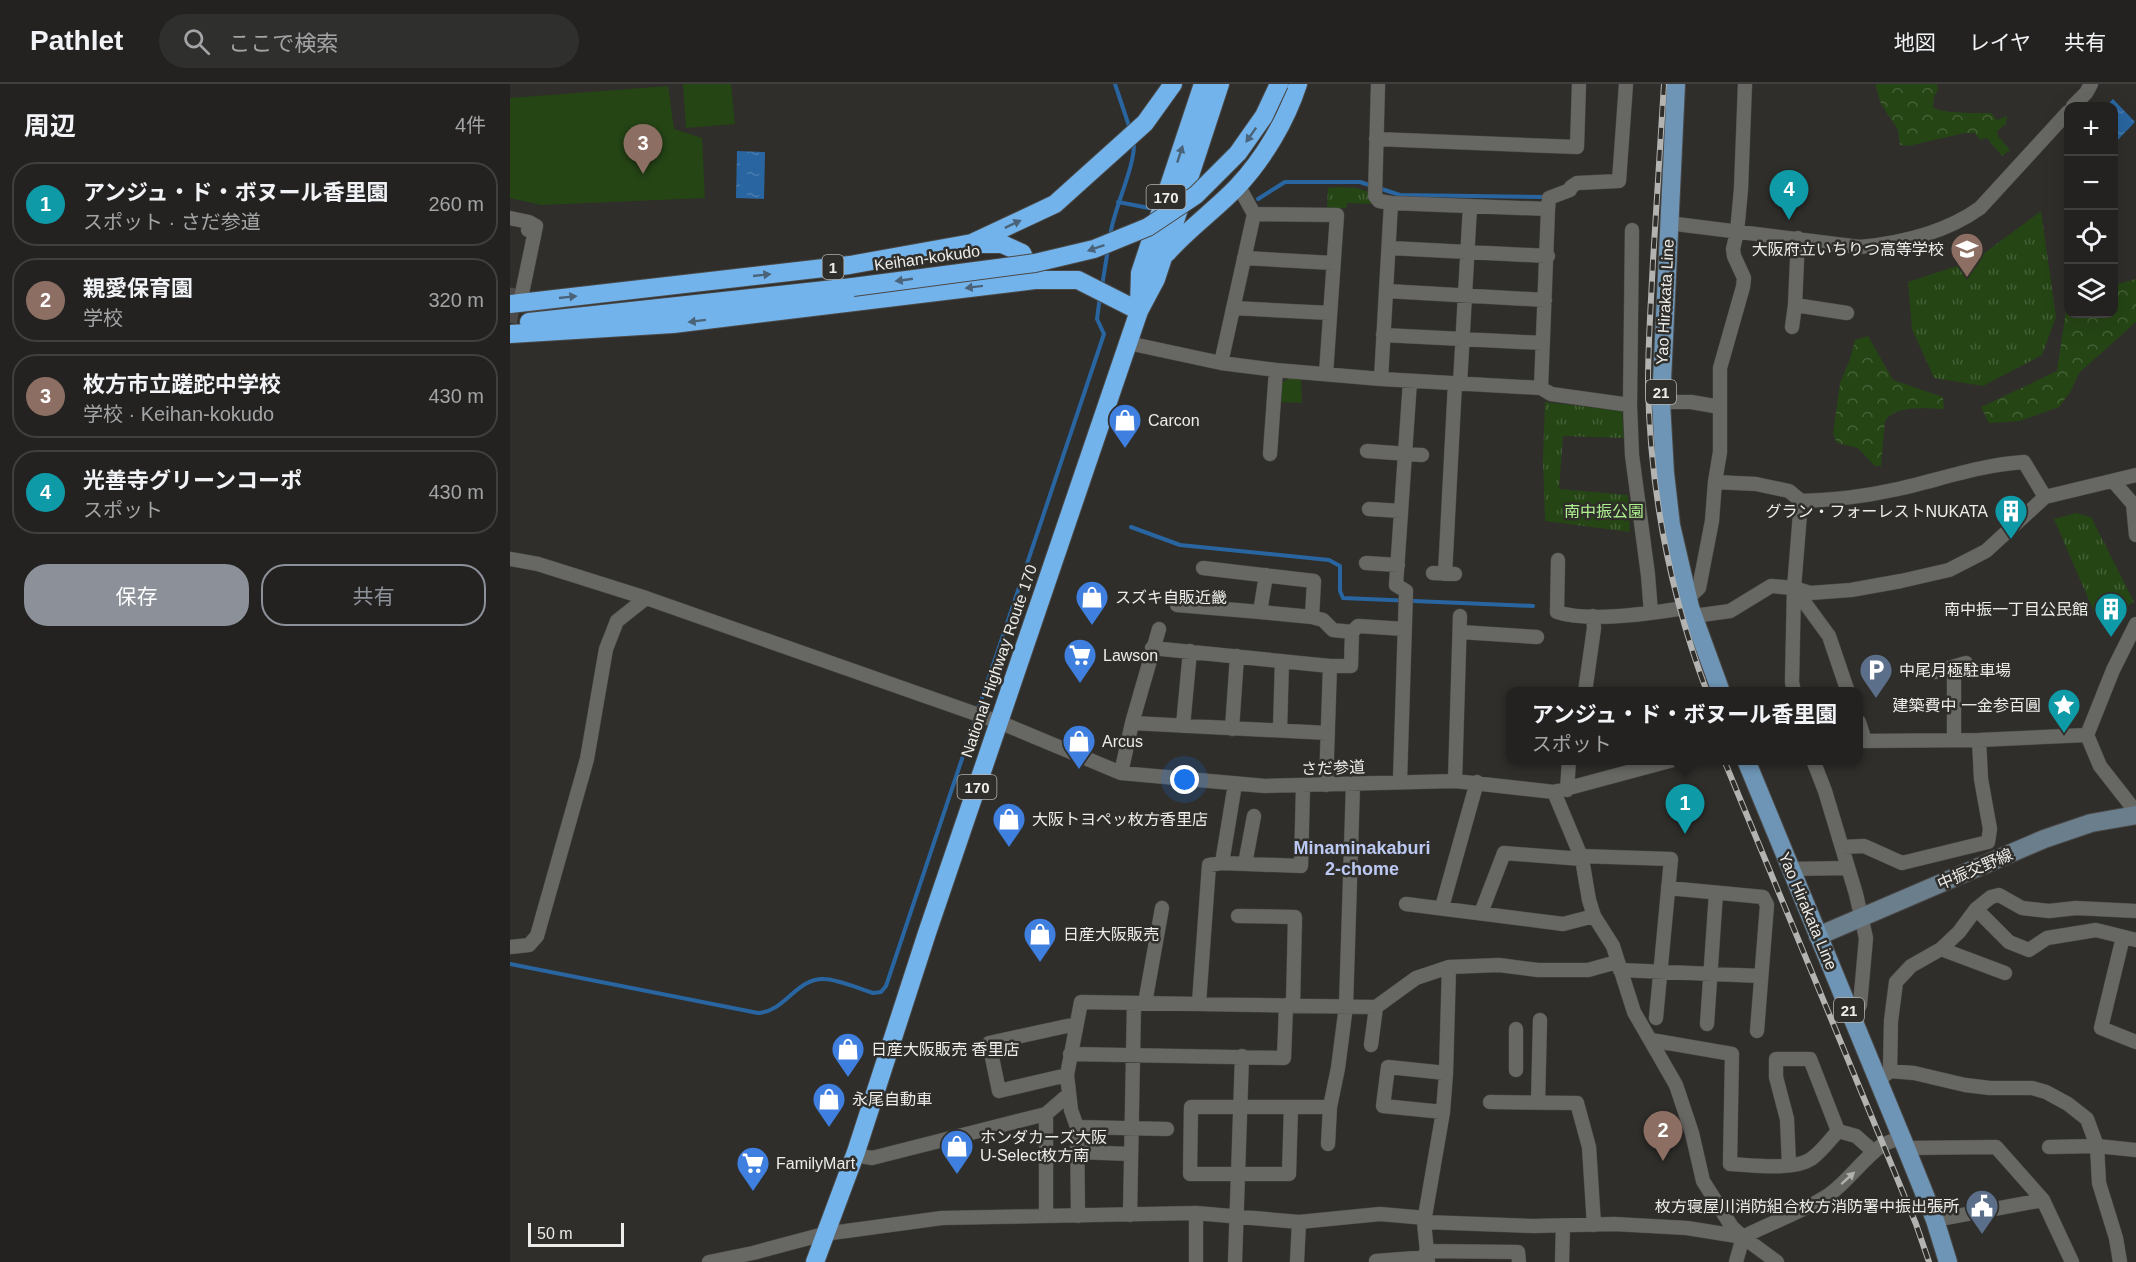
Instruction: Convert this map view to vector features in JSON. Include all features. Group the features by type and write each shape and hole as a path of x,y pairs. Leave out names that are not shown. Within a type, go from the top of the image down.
{"highway":[{"name":"Keihan-kokudo","path":"515,298 850,265 972,243 1055,204 1145,123 1173,84"},
{"name":"National Highway Route 170","path":"1139,311 1140,273 1203,84"},
{"name":"National Highway Route 170","path":"815,1262 855,1155 927,933 1128,343 1139,311 1156,279 1220,84"},
{"name":"Keihan-kokudo","path":"511,335 1035,263 1094,249 1148,227 1196,195 1238,153 1264,116 1279,84"},
{"path":"1162,259 1178,240 1238,185 1267,149 1290,108 1298,84"},
{"path":"972,243 1002,244 1022,253 1035,280"},
{"path":"511,335 673,324 1035,280 1078,280 1139,311"}],"main road":[{"name":"Yao Hirakata Line","path":"1676,84 1660,402 1665,473 1671,525 1691,607 1719,687"},
{"name":"Yao Hirakata Line","path":"1748,765 1852,1018 1884,1076 1904,1143 1935,1220 1948,1262"}],"street":[{"path":"1378,84 1374,178 1375,196 1379,201 1548,209"},
{"path":"1376,139 1577,147 1579,84"},
{"path":"1541,388 1549,198 1570,190 1577,183 1625,184 1626,84"},
{"path":"1691,607 1699,588 1712,521 1720,452 1720,368 1743,287 1742,273 1733,249 1737,232 1744,146 1745,84"},
{"path":"2077,102 2091,84"},
{"path":"1668,223 1860,247 1886,244 1937,232 1963,220 1980,208 2064,116"},
{"path":"1221,363 1254,214 1238,185"},
{"path":"1381,380 1391,203"},
{"path":"1445,574 1457,451 1458,383 1463,339 1470,206"},
{"path":"1254,214 1337,215 1326,374"},
{"path":"510,218 536,226 515,298"},
{"path":"1632,230 1630,405 1632,455 1651,614"},
{"path":"1792,327 1798,238"},
{"path":"1389,248 1548,256"},
{"path":"1244,258 1333,263"},
{"path":"1387,291 1545,300"},
{"path":"1795,305 1847,313"},
{"path":"1233,308 1330,313"},
{"path":"1383,335 1543,343"},
{"path":"1128,343 1221,363 1381,380 1541,388 1551,394 1630,405"},
{"path":"1270,454 1276,369"},
{"path":"1400,781 1406,591 1396,585 1410,381"},
{"path":"1660,402 1691,402 1720,407"},
{"path":"1367,451 1422,454"},
{"path":"1715,482 1767,486 1789,491 1801,501 1844,500 1961,472 2024,462 2044,497"},
{"path":"1558,561 1557,612 1571,617 1651,614 1691,607 1730,611 1771,586 1794,588 1810,593 1851,590 1949,570 1986,551 2044,497 2136,475"},
{"path":"2114,481 2133,504 2136,535"},
{"path":"1793,687 1794,588 1801,501"},
{"path":"1369,509 1401,511"},
{"name":"さだ参道","path":"510,560 538,564 646,598 999,722 1121,773 1235,784 1303,787 1455,780 1561,791 1655,765"},
{"path":"1203,568 1220,563 1266,575 1314,581 1311,617"},
{"path":"1366,563 1398,564"},
{"path":"1260,612 1266,575"},
{"path":"1794,588 1829,636 1846,687"},
{"path":"510,947 529,945 537,936 587,759 606,649 617,621 646,598"},
{"path":"1177,604 1311,617 1323,620 1333,630 1352,632"},
{"path":"1455,780 1460,616"},
{"path":"1586,687 1594,628 1593,616"},
{"path":"2136,624 2113,670 2087,735 2100,766 2136,813"},
{"path":"1152,648 1330,666 1351,666 1352,632 1358,626 1404,629"},
{"path":"1121,773 1132,723 1159,628"},
{"path":"1460,632 1537,637"},
{"path":"1183,726 1190,651"},
{"path":"1232,729 1236,656"},
{"path":"1280,730 1282,661"},
{"path":"1935,672 1960,665 1954,739"},
{"path":"1326,785 1330,666"},
{"path":"1132,723 1328,733"},
{"path":"1863,741 1980,740 2087,735"},
{"path":"1980,740 1981,779 1990,829 1988,842 1993,861"},
{"path":"1568,765 1561,791 1581,858 1594,916 1613,946 1634,1012 1676,1085 1692,1133 1703,1181 1732,1227 1777,1262"},
{"path":"1815,765 1825,791 1862,916 1866,946 1860,1005 1852,1018"},
{"path":"1442,907 1478,782"},
{"path":"1222,863 1235,784"},
{"path":"1328,1144 1330,1107 1346,1006 1353,785"},
{"path":"1199,1003 1209,865 1222,863 1301,866 1303,787"},
{"name":"中振交野線","path":"1818,936 2044,839 2091,823 2136,813"},
{"path":"1245,864 1254,816"},
{"path":"1842,847 1864,846 1902,863 1988,842"},
{"path":"1481,913 1503,853 1581,858 1671,859 1656,1018"},
{"path":"1790,869 1848,868"},
{"path":"1668,888 1763,897 1767,905 1756,1031"},
{"path":"1707,1024 1716,893"},
{"path":"2120,1262 2116,1238 2099,1183 2097,1146 2086,1119 2068,1104 2046,1092 2032,1088 1990,1088 1965,1085 1914,1073 1884,1076 1896,982 1911,966 1941,950 1959,932 1976,909 1990,897 1999,895 2022,908 2049,911 2076,908 2136,911"},
{"path":"1406,904 1563,924 1594,916"},
{"path":"1130,1215 1132,1055 1140,1003 1162,908"},
{"path":"1976,909 2009,942 2029,950 2047,938 2096,930 2129,938 2101,1028 2136,1042"},
{"path":"1070,1054 1284,1058 1295,917 1238,916"},
{"path":"1941,950 2005,973"},
{"path":"1078,1216 1077,1127 1071,1110 1067,1075 1081,1002 1376,1007 1416,978 1449,967 1499,965 1538,970 1588,970 1618,966 1661,971 1761,976"},
{"path":"1427,1257 1425,1220 1443,1112 1446,1073 1449,967"},
{"path":"1371,1045 1376,1007"},
{"path":"1538,1103 1540,1020"},
{"path":"1067,1075 999,1091 989,1043 1076,1024"},
{"path":"1516,1029 1516,1070"},
{"path":"1651,1040 1732,1053 1730,1164 1789,1166 1809,1160 1838,1131"},
{"path":"1516,1043 1540,1043"},
{"path":"1235,1262 1242,1056"},
{"path":"1789,1166 1787,1119 1776,1077 1776,1059 1810,1059 1838,1131"},
{"path":"1443,1112 1383,1106 1388,1067 1446,1073"},
{"path":"855,1155 872,1158 1046,1114 1069,1094"},
{"path":"1490,1102 1577,1103 1589,1147 1594,1225"},
{"path":"1291,1107 1289,1174 1190,1174 1191,1107 1240,1108 1291,1107 1330,1107"},
{"path":"1046,1114 1046,1216"},
{"path":"1077,1127 1167,1129"},
{"path":"1838,1131 1856,1136 1878,1148"},
{"path":"709,1262 824,1234 942,1218 1196,1213 1299,1222 1380,1214 1425,1220 1687,1228 1743,1237 1770,1222 1807,1208 1831,1193 1852,1176 1878,1148 1904,1143 1996,1147 2043,1200 2072,1259"},
{"path":"2049,1147 2097,1146 2136,1150"},
{"path":"1077,1152 1131,1154"},
{"path":"1935,1220 2043,1200"},
{"path":"1196,1213 1196,1262"},
{"path":"1297,1262 1299,1222"},
{"path":"1562,1262 1563,1226"},
{"path":"1736,1262 1743,1237"},
{"path":"1376,1262 1518,1252 1519,1262"}],"green space":[{"path":"683,84 731,84 735,124 686,128"},
{"path":"1875,84 1937,84 1938,89 1933,107 1937,109 1960,113 1991,113 1997,120 2007,116 2006,124 1997,131 1998,136 2010,150 2002,156 1987,138 1980,140 1975,133 1965,133 1908,146 1900,145 1898,130 1881,104"},
{"path":"668,86 674,129 702,138 705,198 541,205 510,198 510,98"},
{"path":"1328,188 1356,188 1372,193 1372,204 1347,203 1346,208 1327,208"},
{"path":"2041,211 2056,317 2042,355 1983,386 1934,378 1912,329 1908,282 1975,260"},
{"path":"2136,279 2136,322 2079,373 2071,391 2059,407 2020,421 1989,423 1981,407 2057,371 2065,318 2118,318 2118,284"},
{"path":"1868,336 1893,380 1943,397 1944,409 1904,410 1890,416 1885,421 1881,466 1875,466 1858,448 1837,443 1833,434 1840,383 1855,340"},
{"path":"1290,377 1301,378 1302,403 1280,402 1282,383"},
{"name":"南中振公園","path":"1545,402 1622,411 1624,438 1563,436 1559,489 1628,495 1630,532 1545,521 1543,460"},
{"path":"2076,513 2091,517 2134,602 2098,621 2054,519"}],"water":[{"path":"2118,104 2135,122 2118,140"},
{"path":"737,151 765,152 764,199 736,198"}],"waterway":[{"path":"1115,84 1130,129"},
{"path":"1110,236 1131,164 1134,142"},
{"path":"1258,199 1285,182 1360,182 1400,195 1544,197"},
{"path":"1118,202 1149,208"},
{"path":"1102,286 1108,249"},
{"path":"978,710 1104,334 1097,319 1100,296"},
{"path":"1131,527 1180,545 1329,560 1340,566 1340,591 1343,598 1533,606"},
{"path":"510,964 758,1013 776,1007 798,989 814,980 829,979 873,993 881,992 886,986 976,717"}],"tunnel":[{"path":"510,323 516,286"}],"railway":[{"path":"1664,84 1649,338 1650,423 1664,541 1682,617 1705,687"},
{"path":"1726,765 1916,1224 1929,1262"}],"place":[{"name":"枚方市立蹉跎中学校","path":"643,174"},
{"name":"光善寺グリーンコーポ","path":"1789,220"},
{"name":"大阪府立いちりつ高等学校","path":"1967,278"},
{"name":"Carcon","path":"1125,449"},
{"name":"グラン・フォーレストNUKATA","path":"2011,540"},
{"name":"スズキ自販近畿","path":"1092,626"},
{"name":"南中振一丁目公民館","path":"2111,638"},
{"name":"Lawson","path":"1080,684"},
{"name":"中尾月極駐車場","path":"1876,699"},
{"name":"建築費中 一金参百圓","path":"2064,734"},
{"name":"Arcus","path":"1079,770"},
{"name":"アンジュ・ド・ボヌール香里園","path":"1685,834"},
{"name":"大阪トヨペッ枚方香里店","path":"1009,848"},
{"name":"日産大阪販売","path":"1040,963"},
{"name":"日産大阪販売 香里店","path":"848,1078"},
{"name":"永尾自動車","path":"829,1128"},
{"name":"親愛保育園","path":"1663,1161"},
{"name":"ホンダカーズ大阪 U-Select枚方南","path":"957,1175"},
{"name":"FamilyMart","path":"753,1192"},
{"name":"枚方寝屋川消防組合枚方消防署中振出張所","path":"1982,1235"}],"district":[{"name":"Minaminakaburi 2-chome","path":"1362,858"}]}
